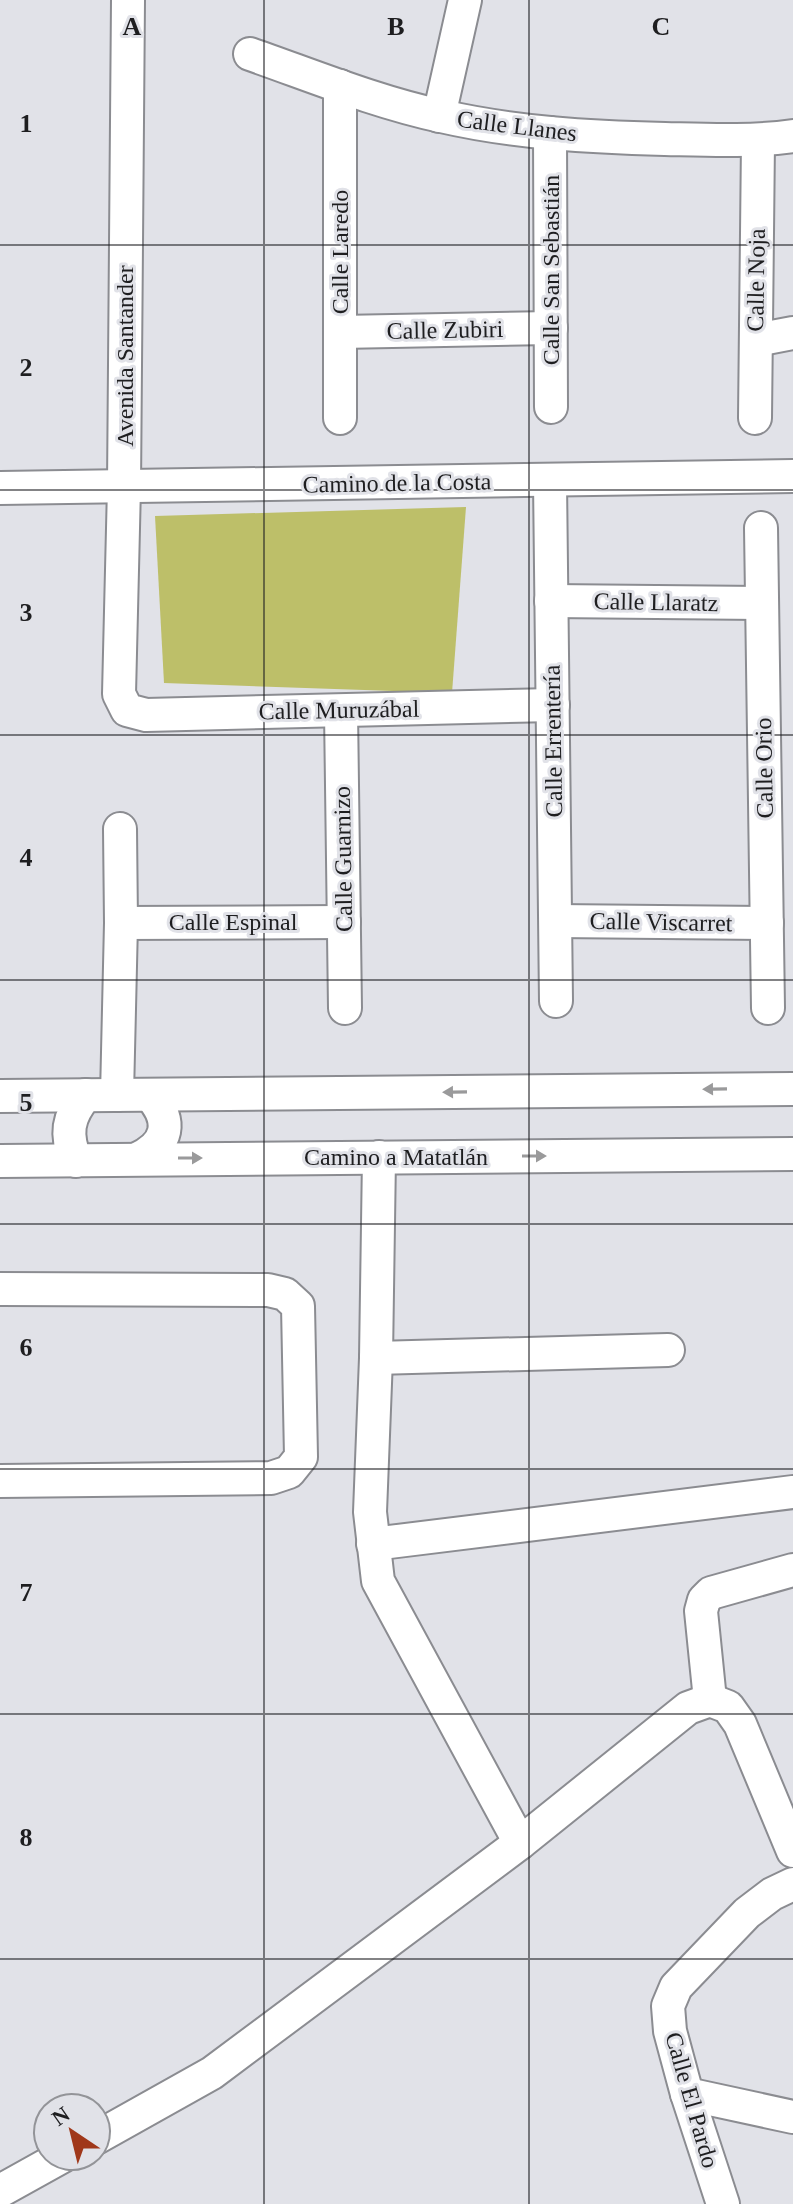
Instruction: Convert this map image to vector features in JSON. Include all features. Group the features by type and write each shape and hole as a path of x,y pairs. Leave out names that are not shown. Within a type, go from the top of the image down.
{"street":[{"name":"Avenida Santander","path":"127,710 119,694 128,0"},
{"path":"439,116 465,0"},
{"name":"Calle Llanes","path":"250,54 439,116 550,133 758,141 793,136"},
{"name":"Calle Laredo","path":"340,86 340,418"},
{"name":"Calle San Sebastián","path":"550,133 551,407"},
{"name":"Calle Noja","path":"755,418 758,141"},
{"name":"Calle Zubiri","path":"340,332 551,328"},
{"path":"756,340 793,333"},
{"name":"Camino de la Costa","path":"0,488 793,476"},
{"name":"Calle Errentería","path":"550,481 556,1001"},
{"name":"Calle Orio","path":"761,528 768,1008"},
{"name":"Calle Llaratz","path":"551,601 761,603"},
{"name":"Calle Muruzábal","path":"127,710 146,715 553,705"},
{"name":"Calle Guarnizo","path":"341,711 345,1008"},
{"path":"102,1095 121,923 120,829"},
{"name":"Calle Viscarret","path":"556,921 767,923"},
{"name":"Calle Espinal","path":"121,923 344,922"},
{"path":"0,1096 793,1089"},
{"path":"76,1161 69,1144 68,1126 74,1109 102,1095"},
{"path":"137,1159 152,1152 162,1139 165,1123 161,1107 150,1095"},
{"name":"Camino a Matatlán","path":"0,1161 793,1154"},
{"path":"379,1157 370,1512 378,1581 520,1843"},
{"path":"0,1289 268,1290 285,1294 298,1306 301,1457 289,1472 271,1478 0,1481"},
{"path":"376,1358 668,1350"},
{"path":"373,1544 793,1492"},
{"path":"710,1700 701,1611 704,1600 711,1593 793,1570"},
{"path":"112,2129 212,2073 520,1843 688,1708 710,1700 728,1707 740,1724 793,1851"},
{"name":"Calle El Pardo","path":"723,2204 687,2094 670,2031 668,2006 676,1987 747,1913 782,1889"},
{"path":"687,2094 793,2117"},
{"path":"0,2191 34,2172"}],"shaded area":[{"path":"466,507 452,693 164,683 155,516"}]}
